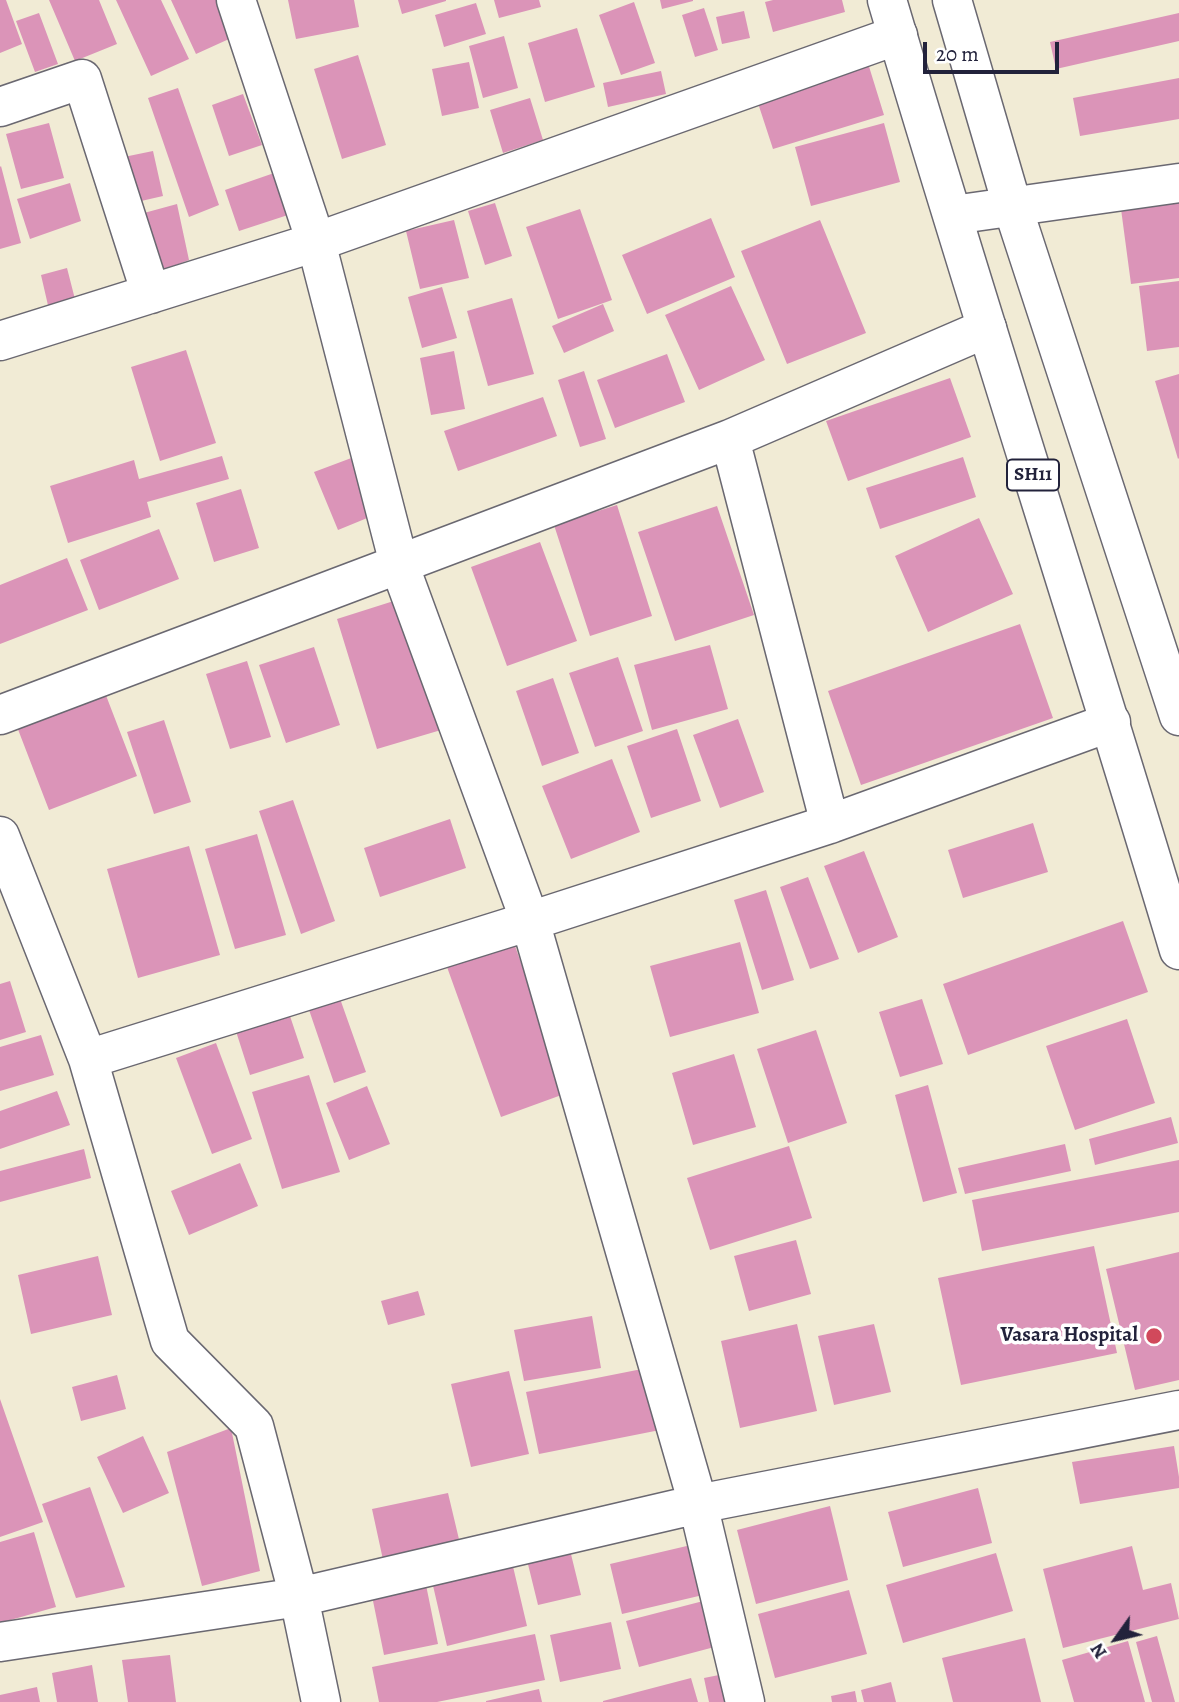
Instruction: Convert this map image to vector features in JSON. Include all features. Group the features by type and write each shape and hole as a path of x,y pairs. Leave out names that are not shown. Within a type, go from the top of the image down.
{"street":[{"path":"236,0 316,242 399,565 530,921 698,1504 745,1702"},
{"path":"952,0 1012,205 1179,716"},
{"path":"0,341 316,242 892,18"},
{"name":"SH11","path":"892,18 1111,722 1179,950"},
{"path":"0,107 82,79 151,295"},
{"path":"953,215 1179,183"},
{"path":"0,715 730,439 987,328"},
{"path":"730,439 830,824"},
{"path":"88,1059 830,824 1111,722"},
{"path":"0,836 88,1059 170,1341 254,1426 299,1597 321,1702"},
{"path":"0,1642 299,1597 698,1504 1179,1410"}],"building":[{"path":"0,0 6,0 22,44 0,53"},
{"path":"49,0 99,0 117,44 75,61"},
{"path":"116,0 161,0 189,59 151,76"},
{"path":"171,0 224,0 240,34 196,54"},
{"path":"288,0 354,0 359,27 296,39"},
{"path":"398,0 446,0 446,1 402,14"},
{"path":"494,0 539,0 541,7 499,18"},
{"path":"660,0 693,0 693,1 662,9"},
{"path":"842,0 845,12 773,32 765,2"},
{"path":"634,2 655,63 621,75 599,15"},
{"path":"476,3 486,34 444,47 435,15"},
{"path":"704,8 718,50 695,57 682,15"},
{"path":"744,11 750,38 722,44 716,17"},
{"path":"39,13 58,64 35,72 16,21"},
{"path":"1179,13 1179,41 1056,69 1050,42"},
{"path":"577,28 595,87 545,102 528,43"},
{"path":"504,36 518,88 483,98 469,46"},
{"path":"358,55 386,145 342,159 314,69"},
{"path":"867,60 884,115 773,149 755,94"},
{"path":"469,62 479,108 442,116 432,69"},
{"path":"661,71 666,94 608,107 603,83"},
{"path":"1179,78 1179,119 1080,136 1073,98"},
{"path":"178,88 219,205 189,217 148,98"},
{"path":"243,94 262,145 229,156 212,105"},
{"path":"530,98 543,140 503,153 490,110"},
{"path":"49,123 64,178 21,189 6,134"},
{"path":"884,123 900,182 811,206 795,147"},
{"path":"153,151 163,196 128,204 119,158"},
{"path":"0,167 21,243 0,249"},
{"path":"277,172 291,214 239,231 225,190"},
{"path":"70,183 81,221 30,239 17,199"},
{"path":"1179,202 1179,278 1131,284 1121,209"},
{"path":"495,203 512,256 485,265 468,211"},
{"path":"177,204 189,260 150,275 133,216"},
{"path":"580,209 612,300 558,319 526,227"},
{"path":"711,218 735,277 647,314 622,255"},
{"path":"454,220 469,278 420,289 406,231"},
{"path":"820,220 866,333 787,364 741,251"},
{"path":"67,268 77,307 50,314 41,275"},
{"path":"1179,281 1179,347 1147,351 1139,286"},
{"path":"731,286 765,360 699,390 665,315"},
{"path":"442,287 457,338 422,348 408,297"},
{"path":"512,298 534,374 488,386 467,311"},
{"path":"603,304 614,331 564,353 552,326"},
{"path":"186,350 216,443 160,461 131,367"},
{"path":"454,351 465,409 431,415 420,358"},
{"path":"667,354 685,402 615,428 597,380"},
{"path":"584,371 606,439 580,447 558,380"},
{"path":"1179,374 1179,458 1178,459 1155,381"},
{"path":"950,378 971,437 848,481 826,421"},
{"path":"543,397 557,436 458,471 444,431"},
{"path":"222,456 229,479 147,502 151,517 68,543 50,486 134,460 139,479"},
{"path":"354,457 377,514 338,530 314,472"},
{"path":"963,457 976,497 880,529 866,488"},
{"path":"241,489 259,548 214,562 196,503"},
{"path":"617,505 652,616 590,636 554,525"},
{"path":"717,506 754,615 675,641 638,532"},
{"path":"979,518 1013,594 928,632 895,556"},
{"path":"159,529 179,579 99,610 80,560"},
{"path":"540,542 577,641 507,666 471,567"},
{"path":"67,558 88,610 0,644 0,585"},
{"path":"400,599 441,730 377,749 337,619"},
{"path":"1020,624 1053,718 861,785 828,691"},
{"path":"710,645 728,709 652,730 634,665"},
{"path":"314,647 340,725 286,743 259,665"},
{"path":"618,657 643,731 595,747 569,673"},
{"path":"247,661 271,737 230,749 206,674"},
{"path":"553,678 579,753 542,766 516,691"},
{"path":"102,685 137,776 49,810 14,719"},
{"path":"738,719 764,792 720,808 693,735"},
{"path":"164,720 191,802 154,814 127,732"},
{"path":"677,729 701,801 651,818 627,746"},
{"path":"612,759 640,832 571,859 542,786"},
{"path":"293,800 335,921 301,934 259,811"},
{"path":"450,819 466,868 380,897 364,848"},
{"path":"1033,823 1048,872 963,898 948,850"},
{"path":"257,834 286,935 235,949 205,849"},
{"path":"189,846 220,955 138,978 107,869"},
{"path":"864,851 898,937 858,953 824,866"},
{"path":"808,877 839,959 810,969 780,887"},
{"path":"766,890 794,980 762,990 734,900"},
{"path":"1123,921 1148,992 968,1055 943,984"},
{"path":"740,942 759,1013 670,1037 650,966"},
{"path":"514,943 567,1093 501,1117 447,967"},
{"path":"10,981 26,1032 0,1040 0,984"},
{"path":"338,993 366,1072 334,1083 307,1004"},
{"path":"922,999 943,1064 900,1077 879,1012"},
{"path":"286,1004 304,1058 250,1075 233,1022"},
{"path":"1127,1019 1155,1103 1075,1130 1046,1046"},
{"path":"816,1030 847,1123 788,1143 757,1049"},
{"path":"41,1035 54,1075 0,1091 0,1047"},
{"path":"216,1043 252,1139 212,1154 176,1058"},
{"path":"734,1054 756,1127 693,1145 672,1073"},
{"path":"309,1075 340,1172 282,1189 252,1092"},
{"path":"928,1085 957,1193 923,1202 895,1095"},
{"path":"367,1086 390,1144 349,1160 326,1103"},
{"path":"57,1091 70,1125 0,1149 0,1111"},
{"path":"1171,1117 1178,1143 1095,1165 1089,1139"},
{"path":"1065,1144 1071,1171 965,1194 958,1168"},
{"path":"789,1146 812,1218 710,1250 687,1178"},
{"path":"84,1149 91,1178 0,1202 0,1171"},
{"path":"1179,1160 1179,1212 982,1251 972,1200"},
{"path":"240,1163 258,1206 189,1235 171,1191"},
{"path":"796,1240 811,1294 749,1311 734,1256"},
{"path":"1094,1246 1117,1353 961,1385 938,1278"},
{"path":"1179,1252 1179,1380 1135,1390 1106,1269"},
{"path":"98,1256 112,1315 31,1334 18,1275"},
{"path":"418,1291 425,1315 388,1325 381,1301"},
{"path":"592,1316 601,1368 524,1381 514,1330"},
{"path":"797,1324 817,1411 740,1428 721,1341"},
{"path":"874,1324 891,1392 834,1405 818,1336"},
{"path":"647,1368 660,1430 539,1454 526,1392"},
{"path":"509,1371 529,1454 471,1467 451,1384"},
{"path":"117,1375 126,1409 81,1421 72,1387"},
{"path":"0,1399 43,1522 0,1537"},
{"path":"231,1428 260,1571 202,1586 167,1452"},
{"path":"143,1436 169,1493 123,1513 97,1457"},
{"path":"1174,1446 1179,1488 1080,1504 1072,1462"},
{"path":"90,1487 125,1587 76,1598 42,1504"},
{"path":"978,1488 992,1543 903,1567 888,1512"},
{"path":"448,1493 462,1552 385,1569 372,1509"},
{"path":"830,1506 848,1580 756,1604 737,1530"},
{"path":"34,1532 56,1607 0,1623 0,1542"},
{"path":"568,1542 581,1595 538,1605 525,1552"},
{"path":"691,1545 703,1595 622,1614 610,1564"},
{"path":"1132,1546 1143,1590 1171,1583 1179,1619 1063,1648 1043,1569"},
{"path":"996,1553 1013,1611 903,1643 886,1585"},
{"path":"511,1558 527,1626 447,1646 431,1577"},
{"path":"425,1580 438,1644 384,1655 371,1591"},
{"path":"849,1590 867,1654 775,1678 758,1614"},
{"path":"711,1599 722,1645 639,1667 626,1621"},
{"path":"611,1622 621,1669 560,1682 550,1635"},
{"path":"535,1634 545,1680 437,1702 379,1702 372,1667"},
{"path":"1157,1636 1175,1702 1152,1702 1136,1642"},
{"path":"1025,1638 1041,1702 953,1702 942,1658"},
{"path":"1128,1641 1145,1702 1074,1702 1062,1660"},
{"path":"170,1655 176,1702 128,1702 122,1660"},
{"path":"92,1665 98,1702 57,1702 52,1673"},
{"path":"724,1674 729,1702 709,1702 704,1678"},
{"path":"691,1678 698,1702 603,1702 603,1701"},
{"path":"891,1682 896,1702 864,1702 861,1690"},
{"path":"37,1687 40,1702 0,1702 0,1695"},
{"path":"539,1689 542,1702 486,1702 486,1701"},
{"path":"855,1691 857,1702 832,1702 831,1696"}],"place":[{"name":"Vasara Hospital","path":"1154,1336"}]}
